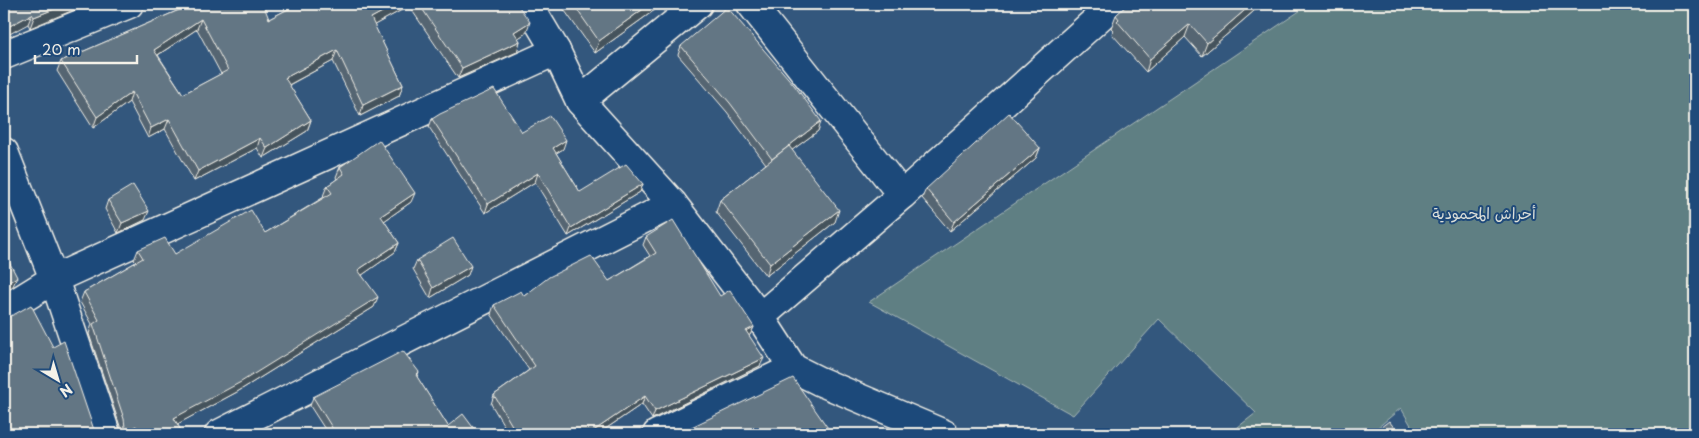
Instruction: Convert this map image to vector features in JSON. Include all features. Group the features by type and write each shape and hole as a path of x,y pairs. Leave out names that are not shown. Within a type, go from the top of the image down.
{"street":[{"path":"4,55 129,4"},
{"path":"528,4 556,51 580,101 673,204 760,317 793,368 903,427 944,434"},
{"path":"580,101 698,4"},
{"path":"751,4 902,195"},
{"path":"760,317 902,195 1114,4"},
{"path":"4,310 54,279 556,51"},
{"path":"4,152 54,279 106,434"},
{"path":"219,434 673,204"},
{"path":"657,434 793,368"}],"green space":[{"name":"أحراش المحمودية","path":"1310,4 1695,4 1695,434 1416,434 1401,408 1370,434 1229,434 1256,413 1159,319 1073,415 869,302"}],"building":[{"path":"4,4 67,4 34,17 32,14 4,29"},
{"path":"193,4 263,4 269,19 298,4 397,4 371,18 403,85 363,105 337,50 285,78 311,120 267,148 260,138 198,171 169,119 151,128 132,92 97,117 61,61","holes":["201,19 228,70 183,94 154,50"]},
{"path":"419,4 517,4 530,22 514,32 520,41 462,68"},
{"path":"573,4 650,4 599,41"},
{"path":"1128,4 1252,4 1207,43 1190,24 1150,59 1117,21 1119,19 1116,15"},
{"path":"727,7 794,85 821,121 772,159 730,103 681,46"},
{"path":"494,89 522,132 550,116 566,140 553,148 580,192 626,164 643,184 571,228 538,173 488,204 432,119"},
{"path":"1009,113 1040,148 954,222 926,189"},
{"path":"379,140 415,193 381,216 399,243 358,270 378,297 241,382 174,418 183,434 141,434 136,426 122,433 125,427 124,419 93,324 99,320 84,292 143,258 138,250 165,238 175,254 251,210 265,233 332,193 327,186 344,174 340,167"},
{"path":"789,146 839,210 770,264 720,200"},
{"path":"133,185 149,211 122,223 108,200"},
{"path":"673,220 720,296 730,290 754,327 746,331 764,358 655,411 645,396 589,434 517,434 494,395 535,366 494,305 521,291 524,296 549,277 591,256 609,281 656,253 646,237"},
{"path":"453,238 471,266 433,288 417,260"},
{"path":"4,252 17,277 4,285"},
{"path":"31,305 53,347 64,341 97,434 4,434 4,316 8,317"},
{"path":"403,351 419,372 416,375 448,426 463,414 478,434 336,434 313,397"},
{"path":"793,378 832,434 677,434"},
{"path":"1389,421 1399,434 1372,434"}]}
